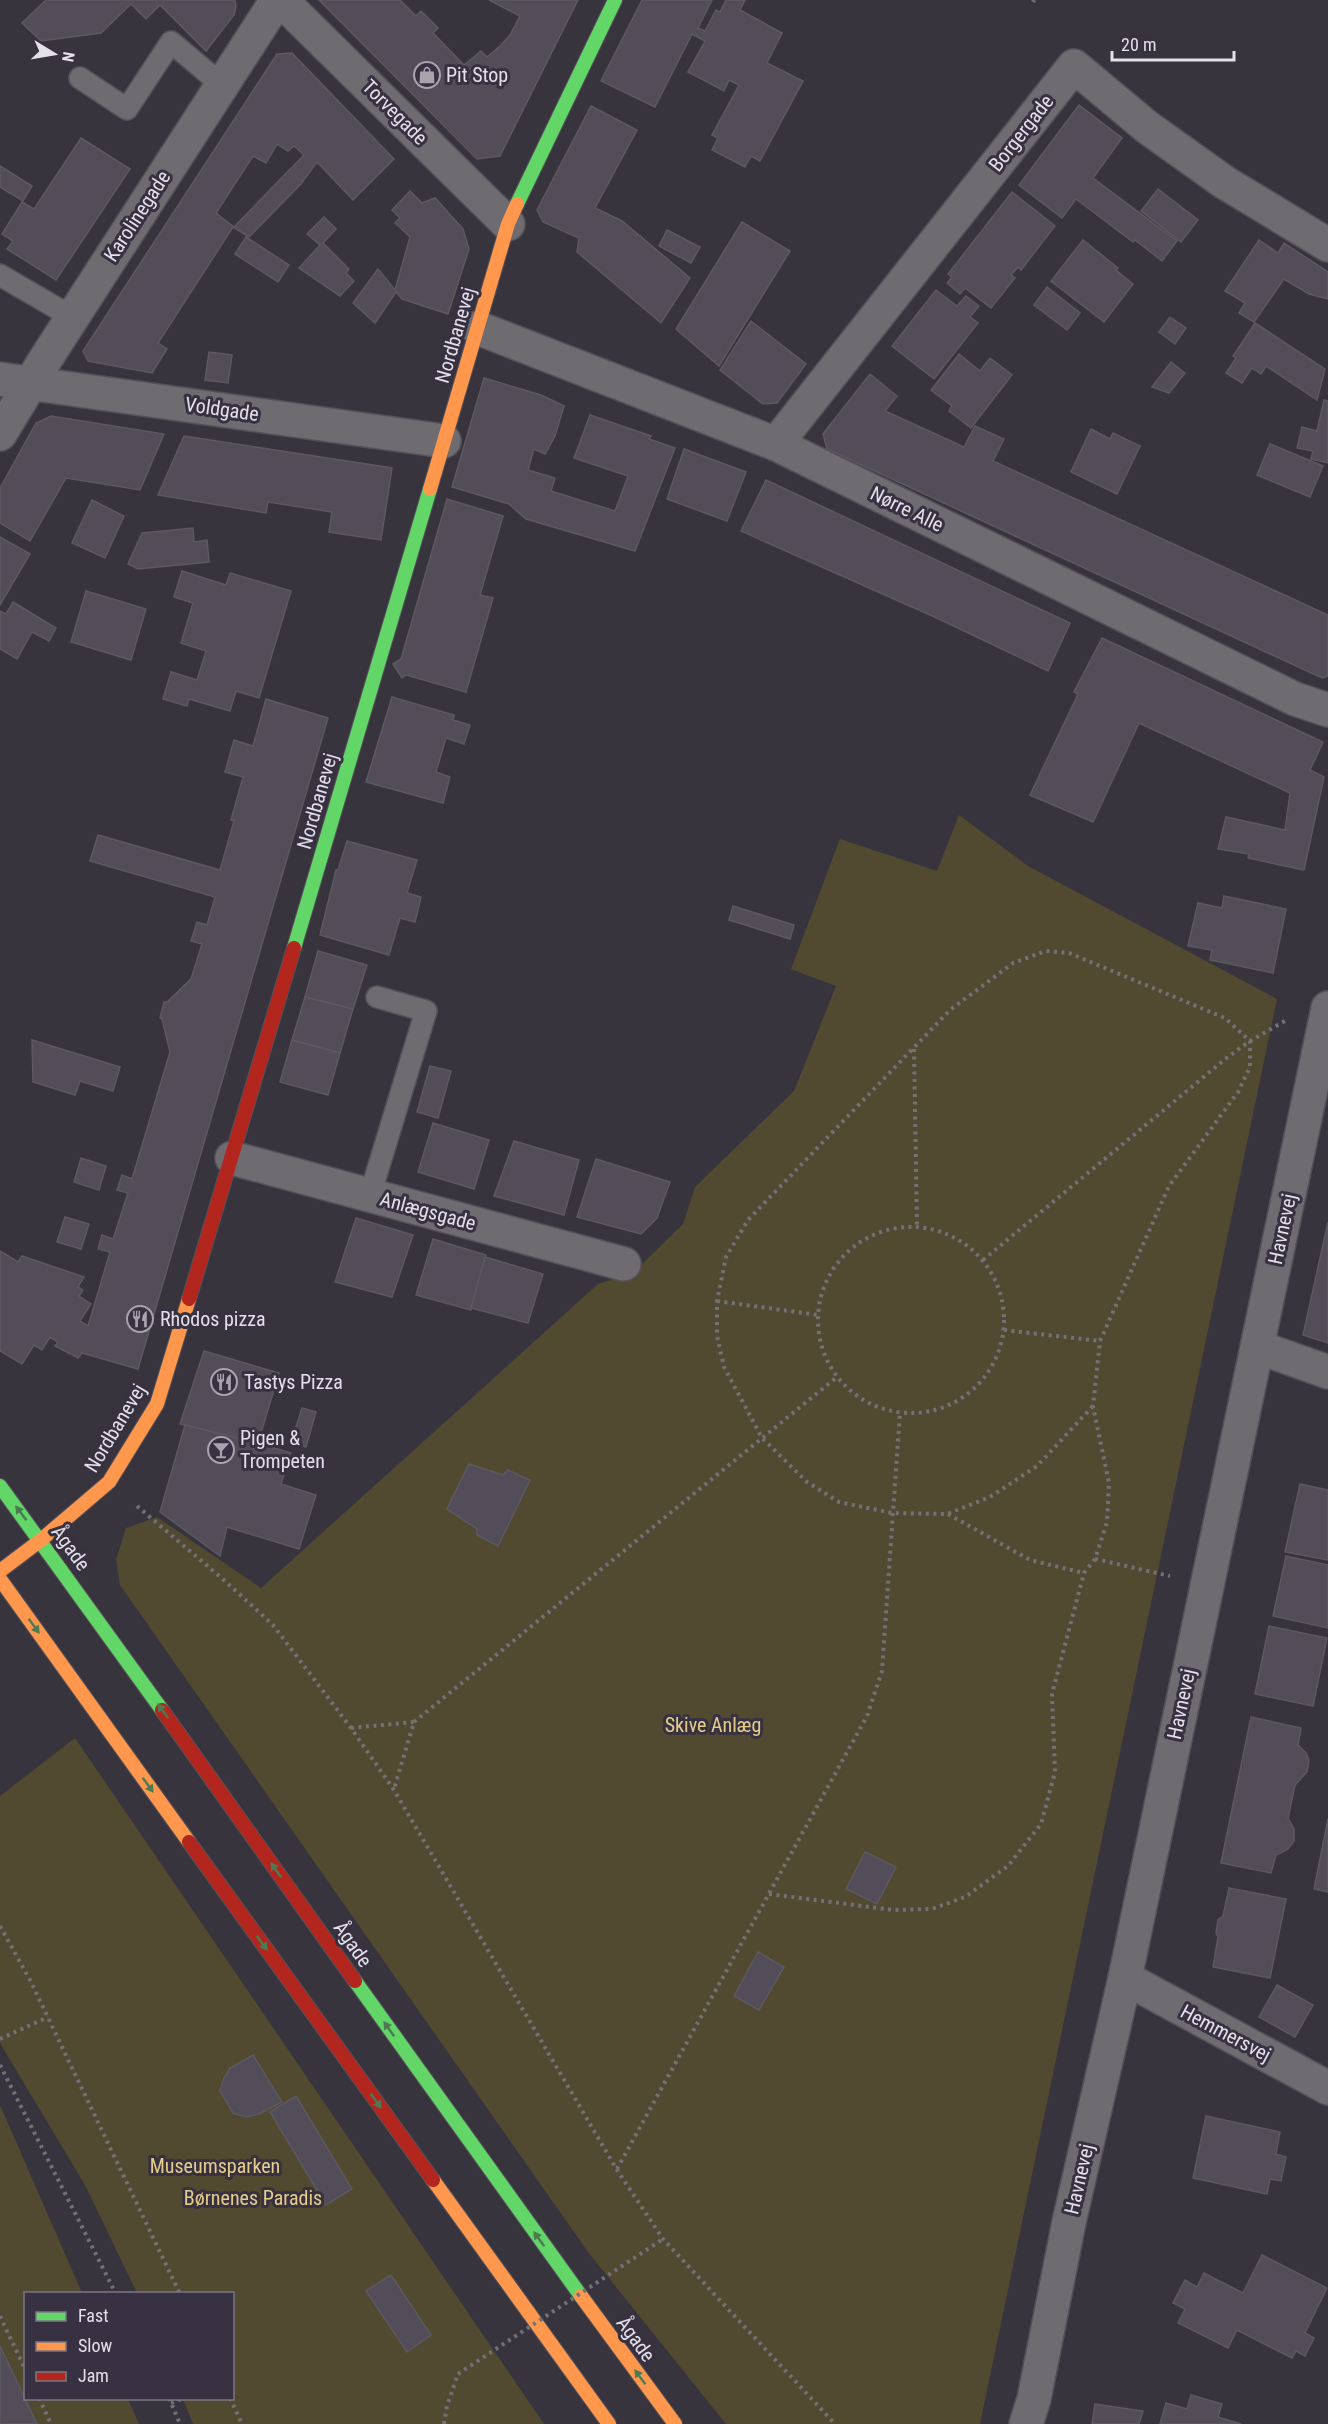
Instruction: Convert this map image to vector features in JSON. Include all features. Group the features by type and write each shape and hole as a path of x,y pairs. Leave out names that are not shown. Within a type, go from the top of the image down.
{"street":[{"name":"Karolinegade","path":"0,434 15,381 72,317 277,0"},
{"name":"Torvegade","path":"281,0 508,224"},
{"name":"Nordbanevej","path":"0,1571 41,1540 109,1482 157,1404 508,224 615,0"},
{"name":"Borgergade","path":"776,444 1074,66 1147,127 1224,182 1328,245"},
{"name":"Nørre Alle","path":"478,328 776,444 1284,694 1328,710"},
{"name":"Voldgade","path":"15,381 444,441"},
{"name":"Havnevej","path":"1031,2416 1069,2222 1125,1978 1328,1008"},
{"name":"Anlægsgade","path":"232,1158 624,1264"},
{"path":"1258,1347 1328,1372"},
{"name":"Ågade","path":"0,1486 41,1540 503,2190 675,2424"},
{"path":"0,1579 609,2424"},
{"name":"Hemmersvej","path":"1125,1978 1328,2088"}],"lane":[{"path":"80,78 127,110 171,42 222,85"},
{"path":"0,275 72,317"},
{"path":"370,1195 426,1011 377,997"}],"path":[{"path":"769,1894 893,1910 932,1909 965,1897 1008,1866 1041,1824 1055,1772 1052,1694 1084,1573 1095,1559 1107,1522 1109,1483 1093,1406 1100,1341 1169,1186 1239,1092 1250,1066 1250,1041 1225,1018 1069,953 1046,951 1013,963 950,1010 748,1220 726,1257 717,1301 717,1336 723,1367 762,1438 807,1482 839,1502 892,1513 947,1514 990,1497 1037,1466 1093,1406"},
{"path":"983,1260 1190,1087 1250,1041 1289,1019"},
{"path":"914,1048 917,1228"},
{"path":"897,1227 929,1228 958,1239 983,1260 999,1289 1003,1305 1004,1330 996,1358 979,1383 957,1401 929,1411 900,1412 876,1406 854,1394 837,1377 822,1348 818,1315 825,1284 842,1257 867,1237 897,1227"},
{"path":"717,1301 818,1315"},
{"path":"1004,1330 1100,1341"},
{"path":"393,1790 414,1722 837,1377"},
{"path":"617,2170 867,1716 882,1671 900,1412"},
{"path":"109,1482 273,1625 351,1728 393,1790 617,2170 663,2239 835,2424"},
{"path":"947,1514 1030,1560 1084,1573"},
{"path":"1095,1559 1206,1584"},
{"path":"351,1728 414,1722"},
{"path":"0,1926 48,2017 179,2292"},
{"path":"0,2039 48,2017"},
{"path":"0,2065 115,2292"},
{"path":"444,2424 447,2406 459,2374 663,2239"},
{"path":"0,2316 24,2367"},
{"path":"40,2400 51,2424"},
{"path":"231,2400 242,2424"},
{"path":"170,2401 180,2424"}],"green space":[{"name":"Skive Anlæg","path":"959,815 1028,866 1277,999 980,2424 726,2424 588,2252 120,1585 116,1560 126,1528 157,1517 261,1588 598,1284 633,1273 683,1224 695,1187 794,1091 836,986 791,969 840,839 937,871"},
{"name":"Museumsparken","path":"75,1738 544,2424 193,2424 183,2400 234,2400 234,2292 137,2292 85,2185 0,2043 0,1796"},
{"path":"0,2105 82,2292 24,2292 24,2400 128,2400 139,2424 0,2424"}],"building":[{"path":"46,0 235,0 236,7 234,15 206,51 160,5 146,19 131,4 101,33 41,41 22,23"},
{"path":"319,0 400,0 416,16 421,11 438,28 433,33 464,65 481,51 487,57 500,46 510,35 520,16 489,0 578,0 500,156 477,159"},
{"path":"642,0 712,0 698,28 705,31 716,10 720,12 726,0 745,0 740,10 782,33 767,63 803,81 760,161 751,156 745,167 712,150 718,138 712,135 739,85 729,80 724,91 688,72 705,41 692,34 655,107 601,81"},
{"path":"292,53 394,159 353,200 317,162 301,184 249,237 233,227 158,343 167,349 152,373 88,361 83,351 277,54","holes":["277,144 288,151 294,146 304,155 234,227 216,213 253,156 266,163"]},
{"path":"1079,105 1122,138 1093,178 1177,241 1162,261 1076,199 1062,218 1019,185"},
{"path":"591,106 637,130 595,208 622,221 690,278 661,323 577,252 579,238 543,222 537,210"},
{"path":"81,138 130,169 56,280 7,249 13,241 2,234 22,202 34,209"},
{"path":"0,166 32,186 23,201 0,187"},
{"path":"1158,189 1198,220 1181,242 1141,211"},
{"path":"410,191 422,203 435,198 463,229 469,249 448,314 402,299 396,292 375,323 353,303 378,269 395,290 410,237 395,223 400,218 392,210"},
{"path":"1012,192 1055,226 1021,270 1018,267 1011,275 1015,278 991,308 965,288 960,294 947,283 952,277 948,274"},
{"path":"324,217 336,229 323,243 349,269 346,273 354,281 340,296 299,268 320,245 307,234"},
{"path":"742,222 790,251 719,366 676,329"},
{"path":"667,230 700,247 691,263 659,246"},
{"path":"246,237 289,265 278,282 235,254"},
{"path":"1083,240 1118,268 1116,270 1133,284 1104,322 1051,281"},
{"path":"1259,240 1278,253 1284,243 1328,272 1328,299 1309,294 1284,279 1254,322 1239,313 1245,303 1225,291"},
{"path":"1047,287 1080,313 1067,330 1034,305"},
{"path":"936,290 957,306 966,296 979,306 970,317 978,323 934,379 892,346"},
{"path":"1170,317 1186,328 1175,344 1159,332"},
{"path":"751,321 806,364 777,403 763,404 720,370"},
{"path":"1255,323 1325,369 1317,400 1266,366 1261,374 1252,368 1242,383 1226,373 1236,358 1233,356"},
{"path":"209,352 232,355 228,383 205,380"},
{"path":"959,354 980,371 990,358 1012,375 971,428 949,411 952,406 931,390"},
{"path":"1171,362 1185,373 1169,393 1152,387"},
{"path":"870,374 897,396 885,411 964,447 975,426 1004,439 993,461 1328,615 1328,676 1322,678 827,449 823,434"},
{"path":"484,378 541,395 564,406 555,436 545,454 534,449 528,470 555,478 551,491 615,511 628,476 574,458 590,415 651,436 649,439 675,448 635,551 526,519 509,504 452,487"},
{"path":"1324,400 1328,401 1328,463 1311,459 1313,451 1297,448 1302,427 1317,431"},
{"path":"51,416 164,434 140,490 66,478 30,541 0,523 0,488 36,423"},
{"path":"1091,429 1110,439 1113,433 1140,446 1117,494 1071,472"},
{"path":"184,436 392,468 381,540 329,532 332,512 268,502 266,513 158,495"},
{"path":"1270,444 1323,466 1310,497 1257,475"},
{"path":"684,449 746,472 727,521 667,499"},
{"path":"766,480 1070,623 1048,671 939,619 741,531"},
{"path":"447,499 503,516 480,595 493,598 466,692 406,675 402,678 393,664 401,659"},
{"path":"92,500 124,516 105,558 72,543"},
{"path":"193,528 194,542 207,540 209,562 138,569 128,564 142,533"},
{"path":"0,537 30,554 0,605"},
{"path":"182,571 226,585 230,573 291,591 259,698 236,691 230,711 189,699 187,706 163,699 171,672 197,680 206,651 181,643 193,603 174,597"},
{"path":"86,591 146,609 131,660 71,642"},
{"path":"13,602 56,628 49,641 32,632 17,659 0,649 0,611 6,614"},
{"path":"1102,638 1323,742 1310,770 1324,777 1304,870 1248,858 1249,854 1218,849 1226,817 1285,830 1290,793 1139,723 1093,822 1030,795 1078,694 1074,692"},
{"path":"392,697 454,715 453,720 470,725 464,744 446,738 436,772 450,777 443,803 366,782"},
{"path":"266,699 328,718 138,1369 82,1353 78,1358 55,1346 58,1342 50,1337 42,1350 34,1345 22,1364 0,1351 0,1251 18,1262 22,1256 84,1277 78,1287 83,1290 79,1296 91,1304 80,1321 88,1326 110,1252 98,1249 102,1235 113,1239 128,1193 117,1190 122,1175 132,1179 170,1052 160,1018 164,1002 167,1002 191,979 202,944 191,941 197,922 207,925 215,897 90,861 98,835 220,870 234,821 231,820 243,777 225,772 234,740 253,746"},
{"path":"347,841 417,860 407,893 421,897 415,922 400,918 389,955 320,935 336,870 338,870"},
{"path":"1224,896 1286,909 1273,973 1210,960 1212,950 1188,946 1198,903 1222,908"},
{"path":"733,906 794,925 790,939 729,920"},
{"path":"318,951 367,965 353,1009 305,997"},
{"path":"305,997 353,1009 340,1053 292,1040"},
{"path":"32,1040 120,1067 113,1091 80,1081 75,1095 33,1082"},
{"path":"292,1040 340,1053 328,1095 280,1082"},
{"path":"430,1066 451,1071 438,1118 417,1112"},
{"path":"433,1123 489,1140 474,1189 418,1172"},
{"path":"514,1141 579,1160 564,1215 494,1196"},
{"path":"81,1158 106,1166 99,1190 74,1182"},
{"path":"596,1159 670,1182 657,1218 641,1234 577,1217"},
{"path":"65,1217 89,1224 81,1249 57,1242"},
{"path":"356,1218 413,1235 392,1297 335,1282"},
{"path":"1328,1222 1328,1343 1303,1335"},
{"path":"433,1239 486,1255 471,1310 416,1295"},
{"path":"485,1257 543,1274 528,1323 471,1308"},
{"path":"204,1351 279,1373 258,1443 180,1424"},
{"path":"302,1408 316,1412 306,1447 291,1443"},
{"path":"185,1425 291,1453 281,1484 316,1495 299,1549 227,1527 220,1556 160,1512"},
{"path":"469,1464 503,1475 508,1470 530,1480 498,1546 477,1535 477,1529 447,1509"},
{"path":"1300,1484 1328,1490 1328,1560 1285,1552"},
{"path":"1286,1556 1328,1565 1328,1628 1273,1616"},
{"path":"1269,1626 1327,1638 1313,1706 1255,1694"},
{"path":"1251,1717 1301,1728 1298,1745 1309,1760 1307,1772 1295,1785 1288,1818 1294,1829 1294,1841 1287,1850 1276,1855 1271,1873 1221,1863"},
{"path":"1328,1819 1328,1892 1314,1889"},
{"path":"865,1852 896,1867 877,1904 846,1889"},
{"path":"1229,1888 1286,1899 1270,1978 1213,1967 1218,1920 1223,1916"},
{"path":"758,1952 784,1967 759,2010 734,1996"},
{"path":"1277,1985 1313,2005 1295,2037 1259,2017"},
{"path":"253,2055 282,2102 259,2114 246,2117 233,2113 220,2091 230,2068"},
{"path":"296,2096 352,2189 326,2205 270,2112"},
{"path":"1206,2116 1280,2132 1276,2154 1286,2157 1281,2181 1270,2179 1267,2194 1193,2178"},
{"path":"1262,2255 1327,2288 1305,2333 1314,2338 1305,2356 1296,2351 1292,2358 1237,2330 1228,2348 1178,2323 1185,2309 1173,2303 1185,2280 1197,2287 1204,2273 1243,2293"},
{"path":"391,2275 431,2335 407,2352 366,2291"},
{"path":"0,2346 37,2424 0,2424"},
{"path":"1191,2395 1222,2404 1218,2417 1241,2424 1160,2424 1166,2403 1187,2409"},
{"path":"1095,2404 1143,2411 1139,2424 1092,2424"}],"traffic: fast":[{"path":"517,204 615,0"},
{"path":"294,948 430,489"},
{"path":"0,1486 162,1710"},
{"path":"355,1981 581,2296"}],"traffic: slow":[{"path":"430,489 508,224 517,204"},
{"path":"0,1571 41,1540 109,1482 157,1404 189,1299"},
{"path":"0,1579 189,1842"},
{"path":"433,2180 609,2424"},
{"path":"581,2296 675,2424"}],"traffic: jam":[{"path":"189,1299 294,948"},
{"path":"162,1710 355,1981"},
{"path":"189,1842 433,2180"}],"place":[{"name":"Pit Stop","path":"427,75"},
{"name":"Rhodos pizza","path":"140,1319"},
{"name":"Tastys Pizza","path":"224,1382"},
{"name":"Pigen & Trompeten","path":"221,1450"}],"park label":[{"name":"Børnenes Paradis","path":"253,2198"}]}
